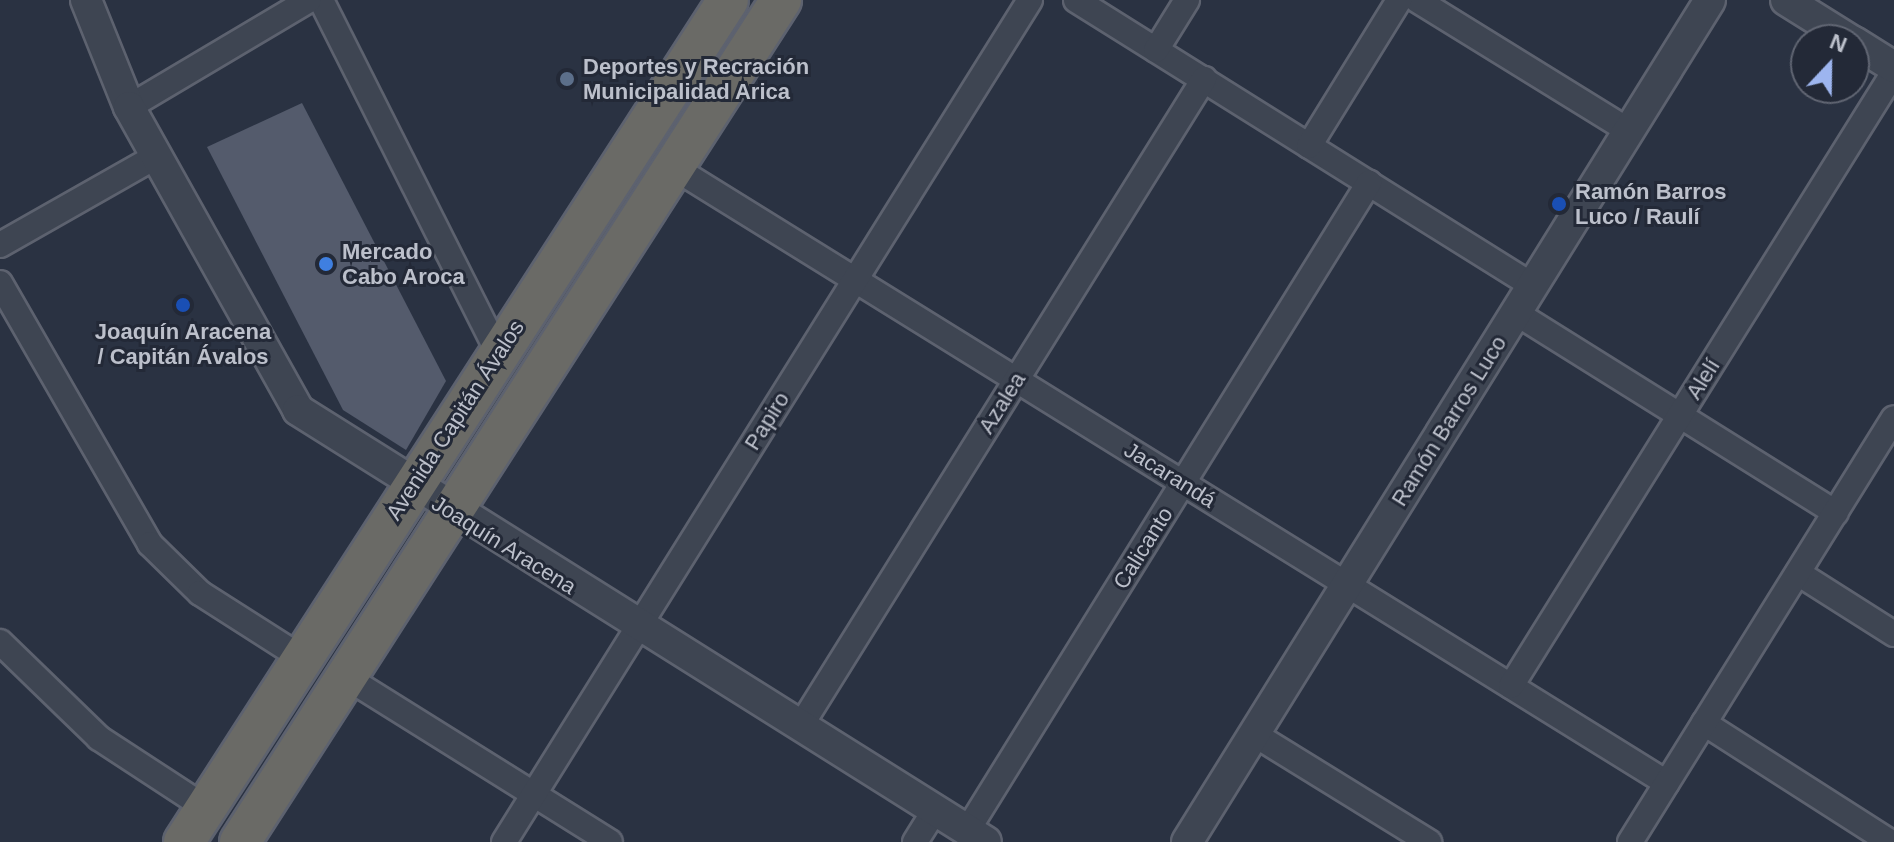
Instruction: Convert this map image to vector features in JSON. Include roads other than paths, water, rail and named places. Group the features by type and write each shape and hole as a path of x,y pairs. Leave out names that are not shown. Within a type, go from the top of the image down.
{"highway":[{"name":"Avenida Capitán Ávalos","path":"184,842 728,0"},
{"path":"240,842 781,0"}],"street":[{"name":"Joaquín Aracena","path":"86,0 129,107 155,157 284,394 309,420 411,488 976,836"},
{"path":"129,107 309,0"},
{"path":"321,0 499,354"},
{"name":"Papiro","path":"504,842 1030,0"},
{"path":"1076,0 1533,286"},
{"path":"1156,50 1187,0"},
{"path":"1309,146 1399,0"},
{"path":"1417,0 1629,131"},
{"name":"Ramón Barros Luco","path":"1187,842 1710,0"},
{"path":"1786,0 1825,24"},
{"path":"1870,53 1894,70"},
{"name":"Alelí","path":"1511,686 1894,70"},
{"name":"Azalea","path":"800,727 1204,79"},
{"path":"0,245 155,157"},
{"name":"Jacarandá","path":"673,167 1667,783"},
{"name":"Calicanto","path":"976,836 1183,483 1369,183"},
{"path":"0,283 150,544 200,593 302,658"},
{"path":"1516,313 1836,513"},
{"path":"1630,842 1893,420"},
{"path":"1798,573 1894,634"},
{"path":"0,642 99,738 206,808"},
{"path":"346,677 610,842"},
{"path":"1704,723 1890,842"},
{"path":"1254,734 1429,842"},
{"path":"915,842 935,810"}],"place":[{"name":"Deportes y Recración Municipalidad Arica","path":"567,79"},
{"name":"Ramón Barros Luco / Raulí","path":"1559,204"},
{"name":"Mercado Cabo Aroca","path":"326,264"},
{"name":"Joaquín Aracena / Capitán Ávalos","path":"183,305"}]}
